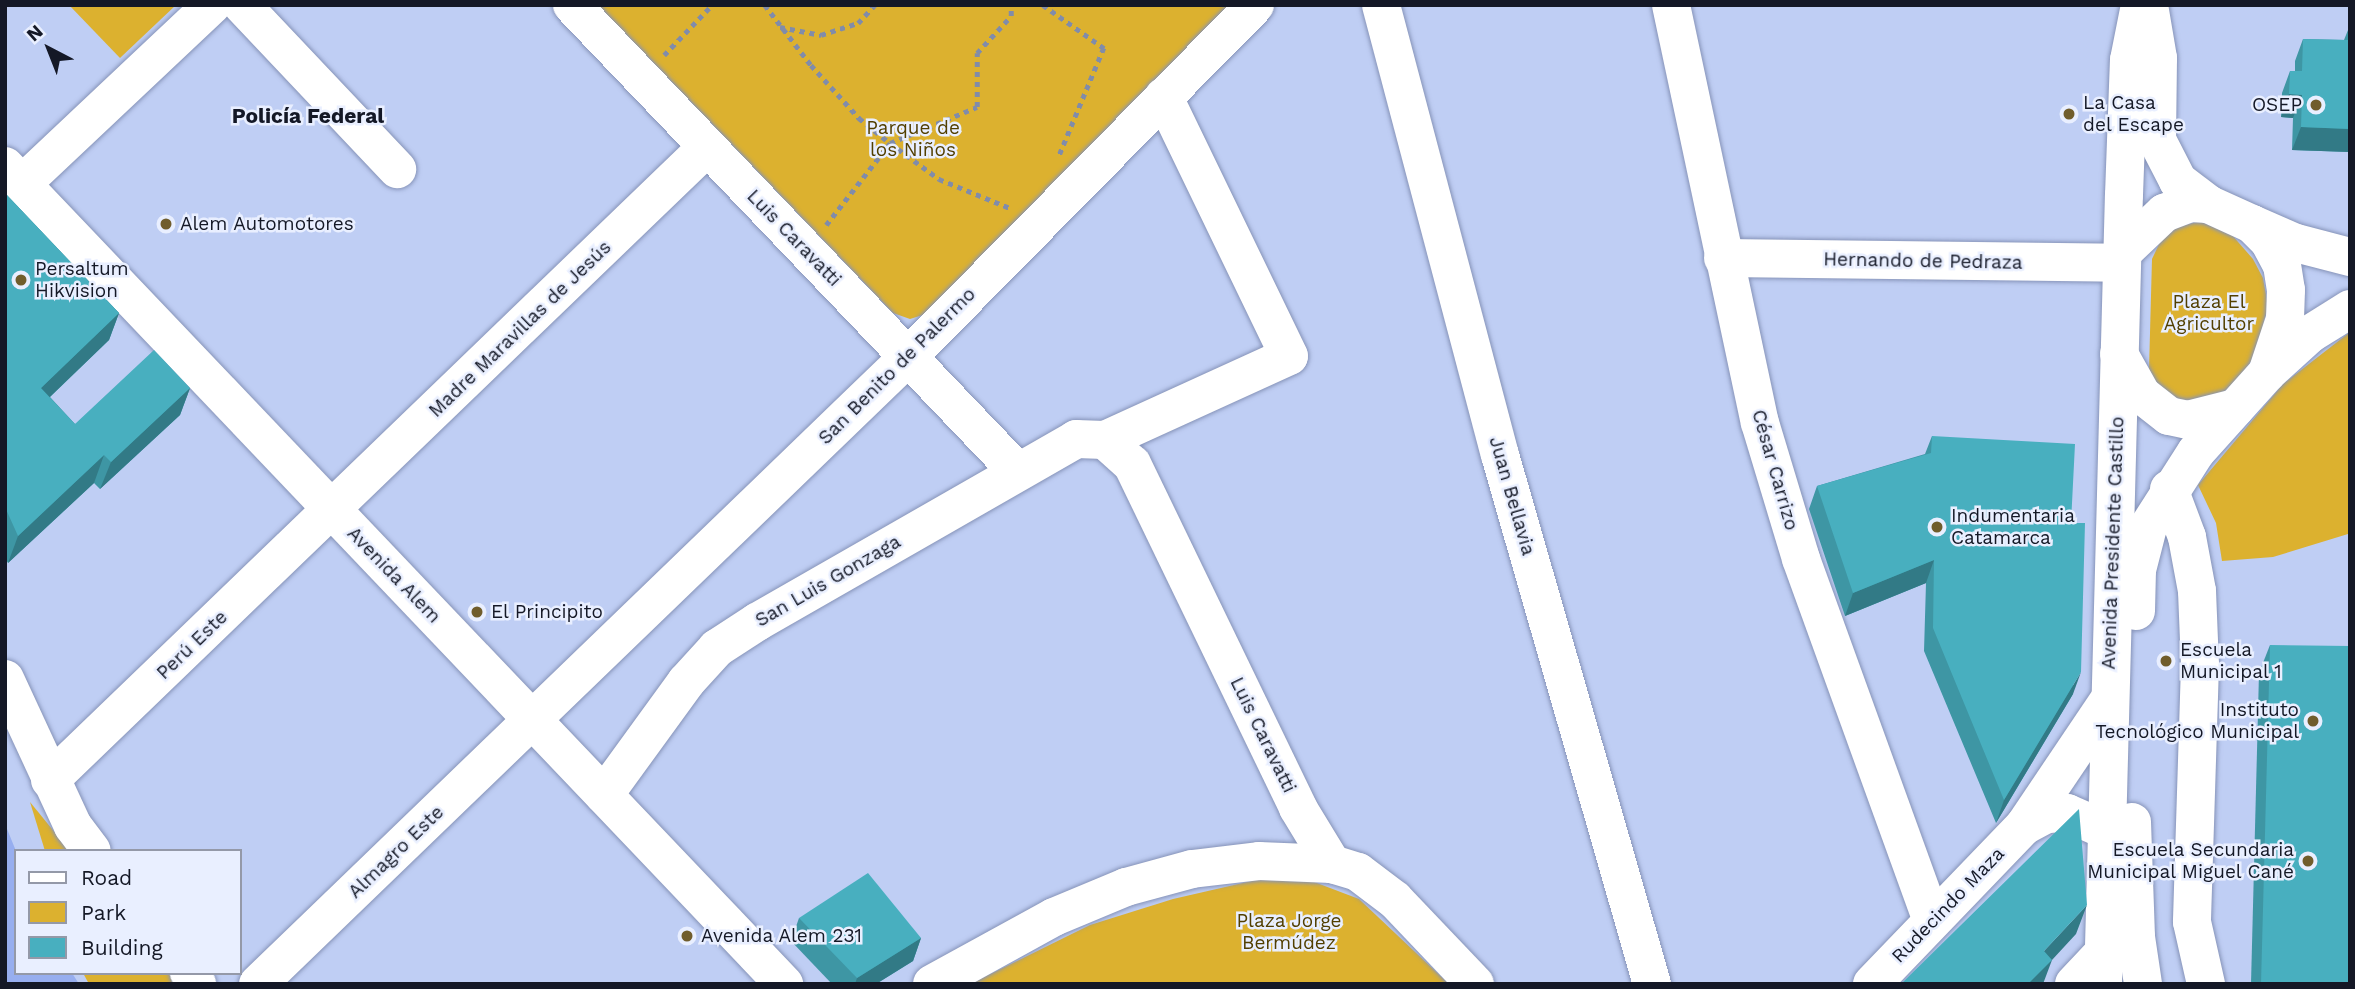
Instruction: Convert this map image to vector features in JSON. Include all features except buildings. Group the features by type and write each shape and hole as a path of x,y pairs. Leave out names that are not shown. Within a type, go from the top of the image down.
{"street":[{"path":"14,175 212,5"},
{"path":"242,5 397,169"},
{"name":"Luis Caravatti","path":"572,5 1016,470"},
{"name":"San Benito de Palermo","path":"533,720 908,356 1255,5"},
{"name":"Juan Bellavia","path":"1381,5 1500,455 1652,984"},
{"name":"César Carrizo","path":"1671,5 1760,423 1801,559 1933,920"},
{"path":"2140,5 2129,60 2119,354 2142,395 2169,416 2188,420 2235,408 2267,373 2310,334 2350,310"},
{"path":"2149,5 2158,58 2157,140 2178,181 2208,204 2252,224 2296,243 2350,257"},
{"path":"1105,440 1289,356 1164,97"},
{"name":"Madre Maravillas de Jesús","path":"333,511 706,148"},
{"name":"Avenida Alem","path":"14,175 784,984"},
{"path":"2122,258 2164,213 2190,203 2208,204"},
{"path":"2252,224 2282,265 2286,290 2285,319 2267,373"},
{"name":"Hernando de Pedraza","path":"1723,258 2122,258"},
{"name":"Avenida Presidente Castillo","path":"2104,968 2119,354"},
{"name":"Avenida Presidente Castillo","path":"2143,984 2131,854 2137,570 2148,527 2169,489 2235,408"},
{"name":"San Luis Gonzaga","path":"604,795 685,682 717,648 1016,470 1076,439 1105,440"},
{"name":"Luis Caravatti","path":"1105,440 1132,464 1298,808 1332,864"},
{"path":"2169,489 2187,537 2197,592 2200,664 2192,922 2206,984"},
{"name":"Perú Este","path":"50,780 333,511"},
{"path":"5,679 73,826 90,849"},
{"name":"Rudecindo Maza","path":"1872,984 2024,826 2109,700"},
{"name":"Almagro Este","path":"258,984 533,720"},
{"name":"Rudecindo Maza","path":"2024,826 2047,814 2067,813 2106,830"},
{"path":"932,984 1054,917 1126,887 1192,869 1259,861 1332,864 1357,872 1395,900 1475,984"},
{"path":"2074,984 2104,968"}],"path":[{"path":"663,55 712,5"},
{"path":"765,5 779,27 859,118 939,179 1021,212"},
{"path":"779,27 821,35 858,23 875,5"},
{"path":"825,225 890,143 977,107 977,52 1011,16 1011,5"},
{"path":"1043,5 1104,48 1055,163"}],"green space":[{"path":"69,5 176,5 120,58"},
{"name":"Parque de los Niños","path":"598,5 1235,5 926,314 910,319 893,313"},
{"name":"Plaza El Agricultor","path":"2200,221 2232,235 2253,259 2263,278 2268,306 2255,356 2235,384 2205,405 2175,402 2157,388 2149,370 2152,259 2160,242 2175,228"},
{"path":"2350,332 2348,534 2273,557 2222,561 2216,523 2198,485 2283,384"},
{"path":"30,802 68,849 44,849"},
{"name":"Plaza Jorge Bermúdez","path":"1260,879 1309,880 1359,899 1449,984 970,984 1090,925 1173,899"},
{"path":"84,975 170,975 177,984 89,984"}],"water":[{"path":"5,824 15,849 14,975 73,975 79,984 5,982"}],"place":[{"name":"OSEP","path":"2316,105"},
{"name":"La Casa del Escape","path":"2069,114"},
{"name":"Alem Automotores","path":"166,224"},
{"name":"Persaltum Hikvision","path":"21,280"},
{"name":"Indumentaria Catamarca","path":"1937,527"},
{"name":"El Principito","path":"477,612"},
{"name":"Escuela Municipal 1","path":"2166,661"},
{"name":"Instituto Tecnológico Municipal","path":"2313,721"},
{"name":"Escuela Secundaria Municipal Miguel Cané","path":"2308,861"},
{"name":"Avenida Alem 231","path":"687,936"}],"district":[{"name":"Policía Federal","path":"308,116"}]}
